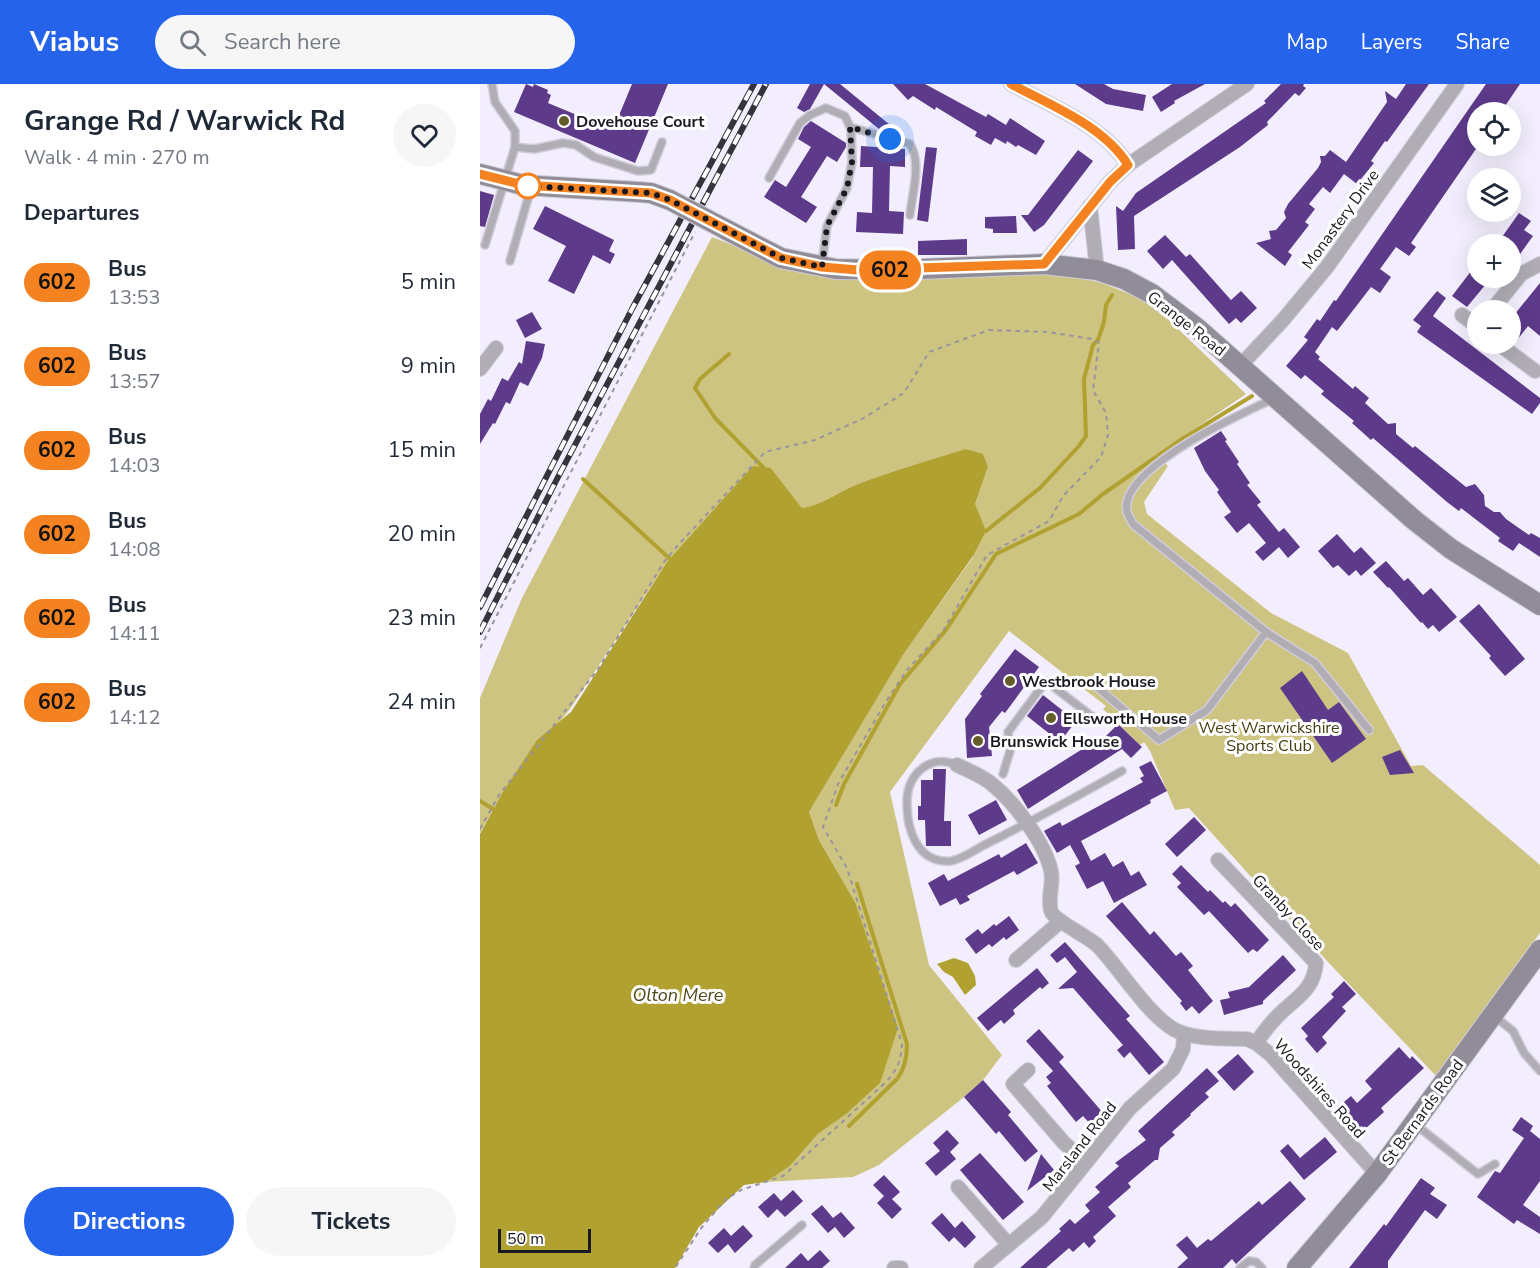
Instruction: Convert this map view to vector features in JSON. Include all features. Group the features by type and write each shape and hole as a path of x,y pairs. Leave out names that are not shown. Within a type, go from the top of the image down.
{"street":[{"path":"1011,84 1090,128 1123,156 1128,165"},
{"path":"1044,264 1090,206 1128,165 1247,84"},
{"name":"Monastery Drive","path":"1240,366 1283,320 1327,267 1457,84"},
{"name":"Grange Road","path":"480,174 504,182 531,186 651,193 670,200 781,258 822,267 858,270 1044,264 1097,270 1124,279 1152,294 1190,322 1414,520 1469,562 1540,605"},
{"path":"1090,206 1097,270"},
{"path":"1500,300 1521,274 1540,264"},
{"path":"1462,315 1467,319"},
{"path":"480,369 496,348"},
{"path":"1512,354 1535,371"},
{"path":"957,765 995,786 1028,824 1048,859 1053,886 1050,901 1052,912 1061,921 1016,960"},
{"path":"995,786 1003,774"},
{"name":"Granby Close","path":"1218,860 1316,963 1315,977 1310,985 1275,1018 1256,1042"},
{"name":"Woodshires Road","path":"1061,921 1098,945 1169,1026 1184,1034 1247,1039 1256,1042 1271,1055 1377,1174"},
{"name":"St Bernards Road","path":"1298,1268 1377,1174 1540,951"},
{"name":"Marsland Road","path":"981,1268 1042,1217 1130,1108 1173,1070 1183,1048 1184,1034"},
{"path":"1028,1070 1012,1084 1064,1143 1086,1162"},
{"path":"958,1187 1008,1244"},
{"path":"894,1268 901,1268"}],"lane":[{"path":"485,245 515,147 515,131 495,102 492,84"},
{"path":"769,178 800,123 810,115 826,108 845,116 850,127 852,162 847,188 827,226 822,267"},
{"path":"850,127 909,144 914,151 916,161 910,215"},
{"path":"515,147 534,149 563,143 576,145 594,157 638,171 651,170 662,142"},
{"path":"510,261 531,186"},
{"path":"1275,398 1217,425 1143,475 1131,491 1126,504 1127,513 1133,524 1266,632 1315,663 1369,730"},
{"path":"1097,687 1159,740 1207,710 1266,632"},
{"path":"1003,774 1010,751 1008,732 1046,681 1094,718"},
{"path":"957,765 939,761 927,764 912,780 908,795 909,827 920,850 938,859 952,861 1028,824 1122,771"},
{"path":"1493,1015 1513,1031 1524,1053 1540,1071"},
{"path":"1413,1124 1478,1174 1495,1164"},
{"path":"754,1268 802,1225"},
{"path":"1240,1268 1249,1261 1256,1262 1262,1268"}],"path":[{"path":"480,648 698,227"},
{"path":"480,829 499,795 598,669 664,562 765,452 815,440 870,414 904,393 929,352 989,330 1048,332 1092,339 1099,343"}],"green space":[{"name":"West Warwickshire Sports Club","path":"712,237 773,261 1046,270 1102,283 1150,302 1246,394 1156,455 1168,466 1144,502 1147,514 1271,613 1348,653 1411,766 1423,765 1540,865 1540,933 1436,1076 1328,962 1189,808 1175,810 1144,742 1140,745 1103,709 1106,706 1009,631 890,792 929,965 1002,1055 983,1080 964,1097 879,1165 853,1177 766,1182 790,1166 818,1134 845,1115 855,902 819,840 809,812 903,655 973,557 975,504 988,467 967,449 872,479 817,504 802,508 771,468 667,562 570,709 501,795 480,833 480,698 522,598"}],"water":[{"name":"Olton Mere","path":"966,449 983,454 988,467 975,504 986,531 973,556 903,655 809,812 819,840 855,902 898,1028 880,1083 845,1115 818,1134 790,1166 766,1182 744,1185 699,1227 675,1268 480,1268 480,834 501,795 537,740 571,712 667,562 753,466 771,468 802,508 817,504 872,479"},
{"path":"954,958 968,963 975,976 976,985 965,995 953,977 937,964"}],"building":[{"name":"Dovehouse Court","path":"526,84 533,87 534,84 548,90 547,93 551,95 548,103 613,130 632,84 668,84 635,163 514,112"},
{"path":"810,84 824,84 810,109 804,112 797,108"},
{"path":"824,84 840,84 895,129 893,133 879,129"},
{"path":"893,84 925,84 986,117 988,114 1006,125 1010,118 1045,141 1036,155 1018,145 1016,147 1007,141 1006,144 995,138 991,145 975,136 977,132 936,107 935,110 913,96 908,100"},
{"path":"1075,84 1104,84 1113,89 1146,95 1143,111 1106,104"},
{"path":"1172,84 1205,84 1174,101 1175,103 1161,112 1152,97"},
{"path":"1281,84 1304,84 1306,88 1299,96 1295,93 1267,122 1268,125 1240,147 1134,216 1135,249 1118,250 1116,206 1123,211 1136,193 1266,103 1264,101"},
{"path":"1406,84 1429,84 1387,142 1385,141 1371,161 1374,163 1357,184 1344,174 1330,193 1323,187 1309,204 1315,209 1305,222 1309,225 1288,252 1292,255 1285,266 1256,243 1271,239 1269,231 1276,230 1286,218 1284,212 1288,204 1318,168 1321,162 1320,156 1325,156 1330,150 1346,162 1387,102 1385,91 1396,99"},
{"path":"1486,84 1520,84 1508,102 1474,102"},
{"path":"1467,111 1467,156 1471,156 1411,243 1416,247 1409,256 1396,247 1380,269 1391,277 1380,293 1371,287 1337,331 1332,327 1315,352 1320,357 1318,359 1353,389 1355,386 1369,398 1365,403 1388,424 1396,423 1396,434 1413,448 1415,446 1466,487 1475,484 1484,495 1485,506 1494,512 1500,512 1529,535 1531,533 1540,538 1540,557 1519,543 1513,551 1498,541 1500,538 1461,508 1459,511 1447,502 1373,438 1371,440 1352,423 1354,421 1321,394 1324,391 1305,375 1301,379 1286,366 1308,340 1304,337 1317,319 1320,321 1334,300 1336,301"},
{"path":"811,121 846,143 846,147 837,162 827,156 801,197 817,207 806,223 764,197 775,180 786,187 811,147 798,139 804,127"},
{"path":"861,146 905,149 905,167 890,166 889,211 904,212 903,234 856,232 857,212 872,213 873,167 860,167"},
{"path":"926,147 937,148 928,222 917,220"},
{"path":"1078,150 1093,161 1044,225 1034,232 1021,215 1028,215"},
{"path":"480,191 494,195 485,227 480,226"},
{"path":"545,206 614,240 609,251 615,254 610,264 593,255 574,294 548,281 566,246 533,229"},
{"path":"1521,214 1531,221 1524,230 1533,236 1521,253 1521,234 1504,234 1513,222 1521,222"},
{"path":"1016,216 1017,233 993,233 993,229 985,228 985,217"},
{"path":"1165,235 1186,257 1190,254 1231,300 1241,291 1257,308 1241,323 1236,318 1229,324 1172,260 1163,269 1147,251"},
{"path":"967,239 967,255 918,255 918,241"},
{"path":"1467,276 1467,288 1483,288 1473,300 1467,300 1467,307 1452,296"},
{"path":"1540,283 1540,336 1528,326 1521,335 1521,306"},
{"path":"1437,291 1446,298 1433,316 1467,342 1467,354 1483,354 1540,398 1540,403 1532,414 1417,332 1421,326 1413,320"},
{"path":"532,312 542,329 525,338 516,320"},
{"path":"526,341 545,344 542,358 528,386 520,382 510,404 506,402 495,424 493,423 480,444 480,414 488,399 491,401 502,378 508,381 519,362 522,364"},
{"path":"1221,431 1239,462 1237,464 1250,483 1247,485 1261,502 1257,505 1279,532 1284,528 1300,547 1288,558 1279,547 1263,561 1255,552 1266,543 1249,523 1237,533 1224,517 1231,512 1217,492 1219,490 1205,471 1194,448"},
{"path":"1337,534 1354,553 1361,547 1376,563 1361,576 1356,570 1349,576 1338,565 1333,568 1318,551"},
{"path":"1386,561 1404,581 1408,578 1423,595 1431,588 1457,617 1439,632 1433,625 1428,629 1373,572"},
{"path":"1479,604 1525,659 1505,676 1489,658 1491,656 1459,621"},
{"path":"1015,649 1039,667 1005,713 1002,711 989,727 992,756 967,758 965,719 982,696 980,694"},
{"path":"1302,671 1328,710 1339,702 1366,739 1332,763 1280,688"},
{"name":"Ellsworth House","path":"1043,695 1076,721 1060,742 1027,716"},
{"path":"1118,724 1142,747 1131,758 1122,749 1028,809 1017,790 1100,738 1102,740"},
{"path":"1400,750 1414,773 1390,775 1382,757"},
{"path":"1151,761 1167,791 1150,800 1151,803 1081,841 1091,861 1105,853 1113,867 1123,861 1131,876 1139,871 1147,885 1114,903 1103,881 1087,889 1075,866 1080,863 1070,845 1057,853 1044,831 1060,822 1062,826 1143,782 1140,778 1144,776 1139,767"},
{"path":"933,769 946,769 944,821 951,821 951,846 926,846 925,820 918,820 918,806 921,806 921,780 933,780"},
{"path":"996,800 1007,820 979,835 968,815"},
{"path":"1194,817 1206,830 1177,857 1165,844"},
{"path":"1026,843 1038,863 1017,875 1014,871 967,896 970,900 960,905 956,898 940,906 928,883 944,874 948,881 999,854 1001,858"},
{"path":"1181,865 1208,892 1210,890 1223,903 1225,901 1231,907 1235,903 1269,940 1257,952 1253,949 1248,953 1209,911 1204,915 1177,887 1181,883 1172,874"},
{"path":"1122,902 1150,935 1154,931 1176,956 1181,952 1193,966 1188,970 1213,1001 1199,1014 1192,1006 1186,1011 1180,1003 1182,1001 1106,916"},
{"path":"1009,916 1019,930 1006,940 1004,937 992,947 989,944 976,954 965,939 978,929 982,934"},
{"path":"1065,942 1130,1016 1126,1019 1164,1062 1149,1075 1130,1052 1124,1058 1117,1050 1123,1045 1073,988 1058,989 1077,972 1065,957 1057,963 1050,955"},
{"path":"1283,955 1296,970 1263,1001 1263,1004 1224,1015 1220,1000 1230,998 1228,992 1249,987"},
{"path":"1037,968 1049,983 1042,989 1040,987 1013,1010 1015,1014 1004,1024 1001,1020 988,1031 977,1018"},
{"path":"1344,981 1356,994 1342,1007 1346,1011 1322,1037 1327,1043 1317,1053 1305,1039 1308,1036 1301,1028 1334,997 1331,994"},
{"path":"1039,1029 1064,1057 1059,1062 1104,1114 1092,1126 1083,1116 1076,1122 1047,1086 1051,1083 1046,1077 1053,1071 1026,1041"},
{"path":"1399,1047 1410,1059 1412,1056 1424,1068 1381,1108 1384,1112 1365,1129 1362,1126 1357,1130 1342,1112 1348,1107 1344,1102 1351,1096 1357,1103 1372,1089 1365,1081"},
{"path":"1238,1054 1254,1072 1234,1091 1217,1072"},
{"path":"1207,1068 1219,1081 1205,1093 1209,1097 1172,1132 1175,1135 1160,1148 1158,1160 1155,1160 1128,1183 1131,1187 1108,1207 1116,1216 1093,1237 1096,1241 1089,1248 1084,1242 1073,1252 1069,1248 1046,1268 1020,1268 1061,1231 1059,1229 1070,1219 1075,1224 1090,1211 1085,1205 1100,1192 1095,1187 1119,1166 1115,1163 1146,1140 1138,1131"},
{"path":"983,1080 1011,1112 1008,1115 1038,1151 1025,1162 999,1131 996,1134 964,1097"},
{"path":"1521,1117 1533,1126 1530,1131 1540,1139 1540,1181 1523,1205 1540,1217 1540,1234 1517,1220 1514,1224 1477,1197 1495,1171 1500,1173 1524,1138 1512,1130"},
{"path":"947,1130 959,1143 950,1152 956,1159 936,1176 925,1163 940,1151 933,1143"},
{"path":"1325,1137 1337,1152 1304,1180 1280,1151 1288,1144 1300,1158"},
{"path":"980,1153 1024,1202 1003,1220 960,1170"},
{"path":"1041,1154 1054,1170 1027,1191"},
{"path":"884,1175 900,1192 892,1199 902,1209 892,1219 877,1203 884,1196 873,1185"},
{"path":"1421,1178 1435,1188 1430,1194 1447,1205 1437,1219 1425,1210 1388,1261 1388,1268 1349,1268 1384,1224 1386,1226"},
{"path":"1290,1181 1306,1199 1236,1264 1232,1259 1223,1268 1177,1268 1188,1258 1176,1245 1187,1236 1197,1248 1208,1239 1211,1241 1259,1201 1262,1205"},
{"path":"793,1190 803,1201 785,1217 777,1209 768,1218 758,1207 774,1193 781,1201"},
{"path":"822,1205 833,1218 841,1212 855,1228 844,1238 835,1227 828,1233 811,1214"},
{"path":"942,1213 955,1228 962,1221 976,1237 965,1248 954,1237 949,1242 931,1223"},
{"path":"743,1225 753,1236 735,1253 728,1244 718,1253 708,1243 724,1228 731,1236"},
{"path":"820,1250 830,1261 822,1268 785,1268 801,1253 808,1261"}],"waterway":[{"path":"986,531 1040,488 1086,436 1084,379 1093,345 1098,340 1104,322 1106,305 1112,295"},
{"path":"729,354 700,379 695,388 715,418 763,467"},
{"path":"836,805 844,784 900,684 946,630 996,554 1079,514 1103,494 1182,439 1252,396"},
{"path":"583,479 670,559"},
{"path":"480,801 493,809"},
{"path":"849,1126 897,1079 904,1067 907,1049 857,884"}],"railway":[{"path":"480,607 632,309 754,84"},
{"path":"480,632 558,477 766,84"}],"bus line":[{"name":"602","path":"480,174 504,182 523,185 651,193 670,200 781,258 822,267 896,270 1044,264 1110,182 1128,165 1123,156 1090,128 1011,84"}],"place":[{"name":"Dovehouse Court","path":"564,121"},
{"name":"Westbrook House","path":"1010,681"},
{"name":"Ellsworth House","path":"1051,718"},
{"name":"Brunswick House","path":"978,741"}],"route":[{"path":"528,186 651,193 670,200 781,258 822,267 827,226 847,188 852,162 850,127 890,139"}]}
